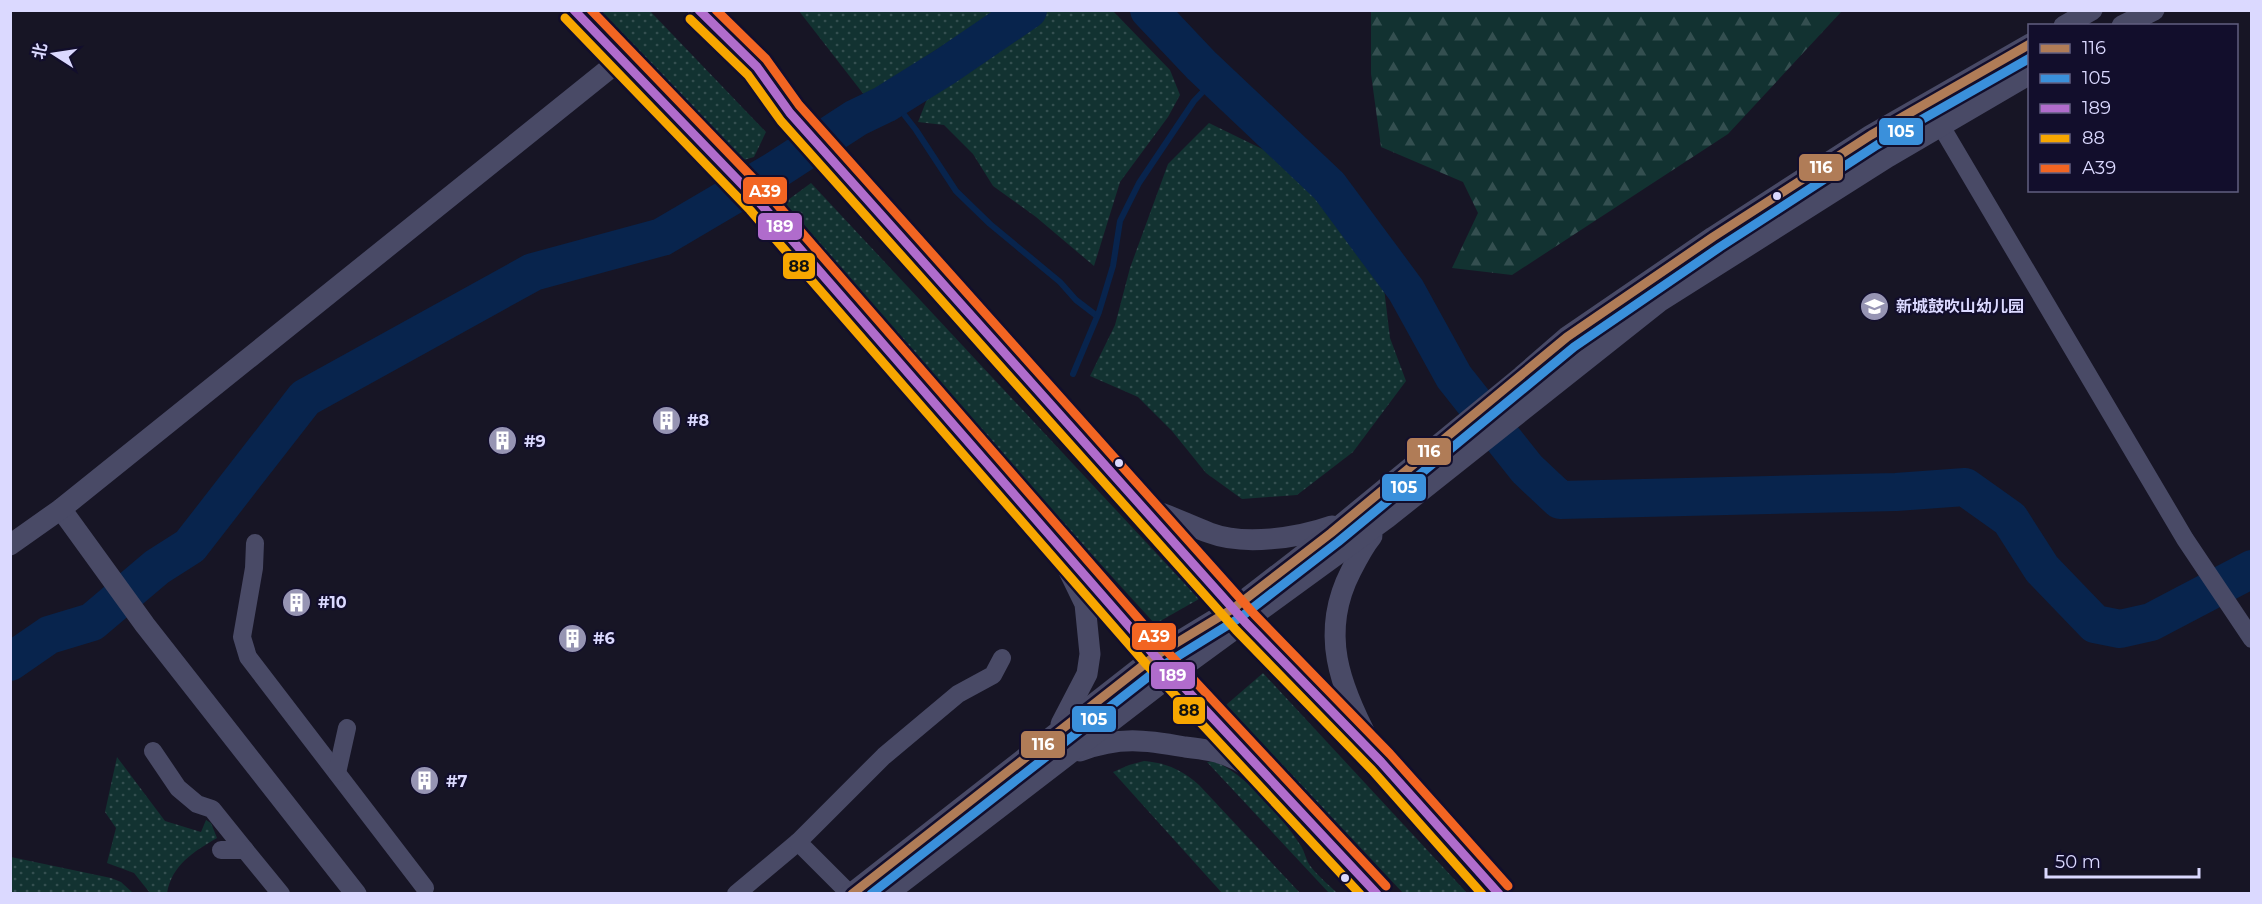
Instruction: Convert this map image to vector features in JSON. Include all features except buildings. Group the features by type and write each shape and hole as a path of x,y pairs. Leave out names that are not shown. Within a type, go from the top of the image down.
{"street":[{"path":"574,10 759,202 1155,656 1377,894"},
{"path":"698,10 757,67 790,113 1239,615 1381,762 1499,894"},
{"path":"2068,24 2092,10"},
{"path":"2126,24 2154,10"},
{"path":"887,894 1173,674 1344,522 1567,337 1713,237 1871,135 2028,45"},
{"path":"10,545 61,509 620,60"},
{"path":"798,842 851,894 1155,656 1239,615 1387,518 1659,302 1888,157 2028,75"},
{"path":"1941,126 2185,538 2252,639"},
{"path":"1145,508 1164,513 1212,534 1236,539 1297,535 1344,522"},
{"path":"61,509 145,625 356,894"},
{"path":"1381,762 1356,714 1343,682 1336,660 1334,631 1337,602 1348,577 1364,545 1387,518"},
{"path":"1054,540 1085,604 1090,654 1087,674 1055,735"},
{"path":"255,543 254,568 242,637 248,657 424,892"},
{"path":"736,894 798,842 884,756 958,694 993,675 1002,658"},
{"path":"337,773 347,728"},
{"path":"1066,756 1097,744 1125,740 1155,741 1213,751 1236,759 1270,778"},
{"path":"153,751 178,788 197,804 212,809 281,894"},
{"path":"221,850 245,850"}],"green space":[{"path":"1371,10 1842,11 1728,134 1512,275 1452,268 1478,213 1463,182 1381,147 1371,74"},
{"path":"589,11 650,11 766,132 754,157 733,163"},
{"path":"799,11 996,11 865,96"},
{"path":"1048,11 1113,11 1170,70 1180,95 1168,117 1120,182 1094,266 1036,217 993,186 973,154 944,125 918,122 927,99 944,84"},
{"path":"1209,123 1291,163 1347,226 1384,288 1390,338 1406,381 1353,452 1297,495 1242,499 1206,473 1172,431 1138,397 1090,376 1115,325 1130,268 1168,164"},
{"path":"811,183 1199,599 1155,624 777,208"},
{"path":"1263,673 1467,893 1403,893 1226,705"},
{"path":"117,757 165,821 201,832 206,820 211,823 217,838 185,860 174,875 167,893 150,893 134,873 107,863 116,828 105,812"},
{"path":"1144,761 1174,768 1199,785 1300,893 1222,893 1113,772"},
{"path":"1214,761 1251,786 1293,834 1311,867 1337,893 1329,893 1207,762"},
{"path":"11,857 111,878 121,882 133,893 11,893"}],"waterway":[{"path":"10,662 49,635 92,622 157,567 190,546 305,398 533,272 662,237 776,170 856,118 885,104 1028,10"},
{"path":"1149,10 1201,65 1329,186 1406,290 1454,377 1527,469 1560,500 1896,492 1965,487 2010,519 2042,569 2095,624 2120,629 2151,622 2252,569"},
{"path":"1073,374 1099,312 1113,266 1120,221 1139,183 1194,101 1215,79"},
{"path":"892,99 916,130 956,191 990,224 1097,316"}],"transit line":[{"name":"189","path":"574,10 759,202 1155,656 1377,894"},
{"name":"A39","path":"591,10 768,194 1164,648 1386,886"},
{"name":"189","path":"699,10 757,67 790,113 1245,622 1381,762 1499,894"},
{"name":"A39","path":"716,10 766,59 799,105 1254,614 1390,754 1508,886"},
{"name":"88","path":"565,18 750,210 1146,664 1360,894"},
{"name":"88","path":"690,19 748,75 781,121 1236,630 1372,770 1482,894"},
{"name":"116","path":"852,894 1155,656 1234,608 1331,533 1567,337 1713,237 1871,135 2028,45"},
{"name":"105","path":"871,894 1162,666 1241,617 1338,542 1574,347 1720,247 1877,145 2028,59"}],"place":[{"name":"新城鼓吹山幼儿园","path":"1875,306"},
{"name":"#8","path":"666,420"},
{"name":"#9","path":"503,441"},
{"name":"#10","path":"297,602"},
{"name":"#6","path":"572,638"},
{"name":"#7","path":"425,781"}]}
